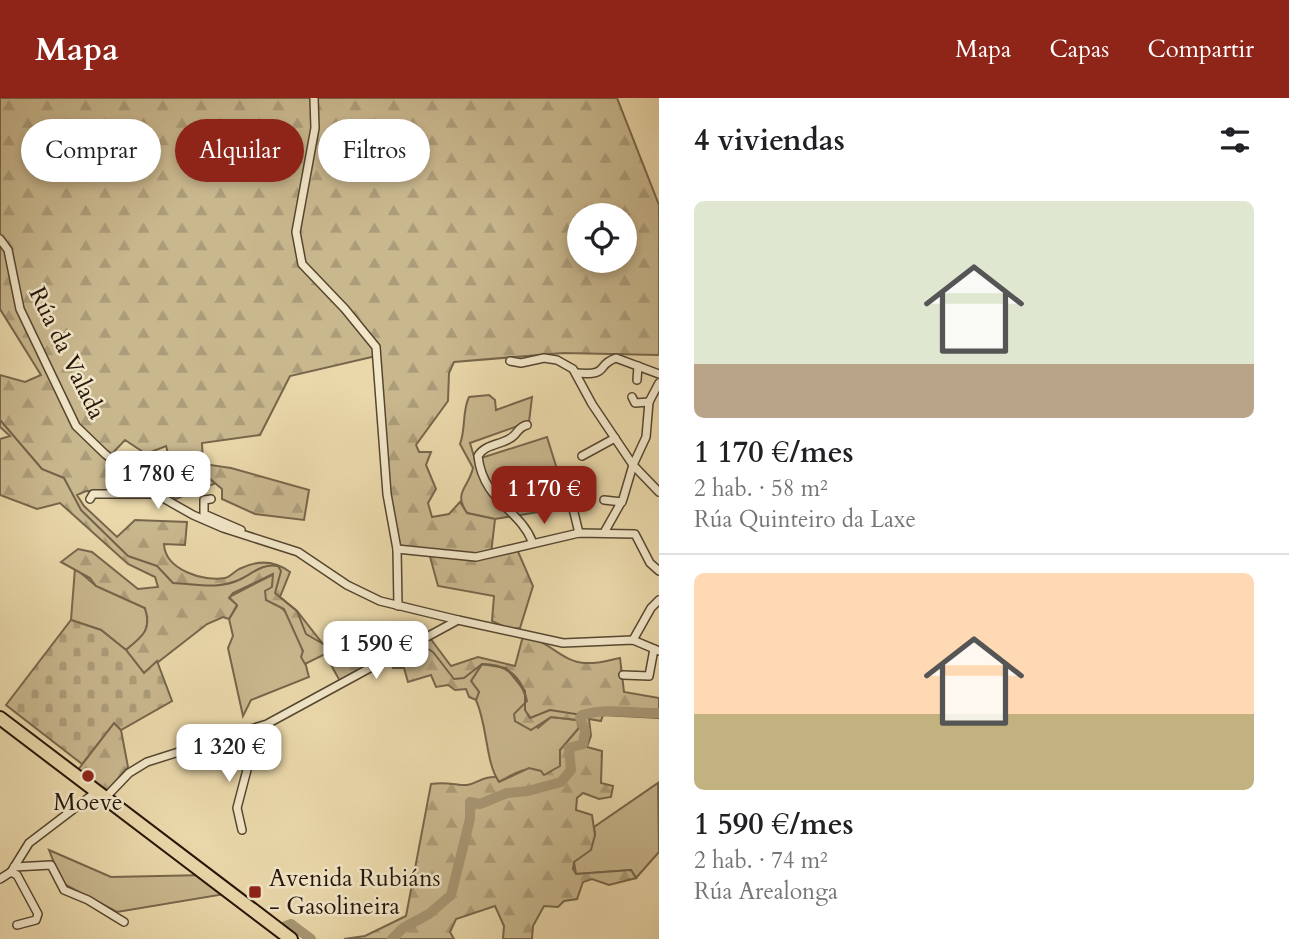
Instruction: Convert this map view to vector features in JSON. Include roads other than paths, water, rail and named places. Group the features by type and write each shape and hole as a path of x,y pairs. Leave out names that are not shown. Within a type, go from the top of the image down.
{"main road":[{"path":"0,718 291,939"}],"street":[{"path":"314,98 315,128 296,232 298,246 302,264 345,309 376,347 387,494 397,549 398,606"},
{"name":"Rúa da Valada","path":"0,239 8,250 20,309 76,426 105,454 158,494 213,524 298,552 347,585 398,606 563,643 633,640"},
{"path":"510,361 557,360 576,373 589,376 600,373 610,360 616,358 659,374"},
{"path":"637,380 638,366"},
{"path":"576,373 633,465 659,492"},
{"path":"605,531 622,502 633,465 646,438 649,401 659,383"},
{"path":"632,397 635,402 649,401"},
{"path":"527,425 518,428 511,438 481,451 478,456 497,501 522,524 532,541"},
{"path":"582,456 615,438"},
{"path":"569,492 579,533"},
{"name":"Rúa da Valada","path":"90,499 93,494 158,494"},
{"name":"Rúa da Valada","path":"211,499 204,500 204,514 256,539"},
{"path":"604,500 622,502"},
{"path":"397,549 476,557 532,541 605,531 635,534 650,562 659,571"},
{"path":"623,675 649,676 656,650 633,640 650,608 659,600"},
{"path":"0,879 13,870 29,843 147,762 267,724 458,620"},
{"path":"242,830 236,808 248,766 246,731"},
{"path":"13,870 51,865 64,890 88,900 124,922"},
{"path":"13,870 38,914 36,920 17,925"}],"waterway":[{"path":"0,420 42,469 64,478 81,510 128,556 157,566 173,583 208,586 224,584 241,579 263,567 278,566 281,571 275,593 297,611 306,634 332,649 347,652 407,644"},
{"path":"423,646 433,652 454,679 464,678 482,664 506,668 525,691 525,710 530,718 550,710 582,715"},
{"path":"392,939 403,928 429,914 451,895 470,819 470,802 480,804 507,793 528,791 561,782 571,770 569,748 583,744 585,730 580,718 582,715 611,711 659,713"},
{"path":"283,927 291,924 311,939"}],"place":[{"name":"Moeve","path":"88,776"},
{"name":"Avenida Rubiáns - Gasolineira","path":"255,892"}]}
